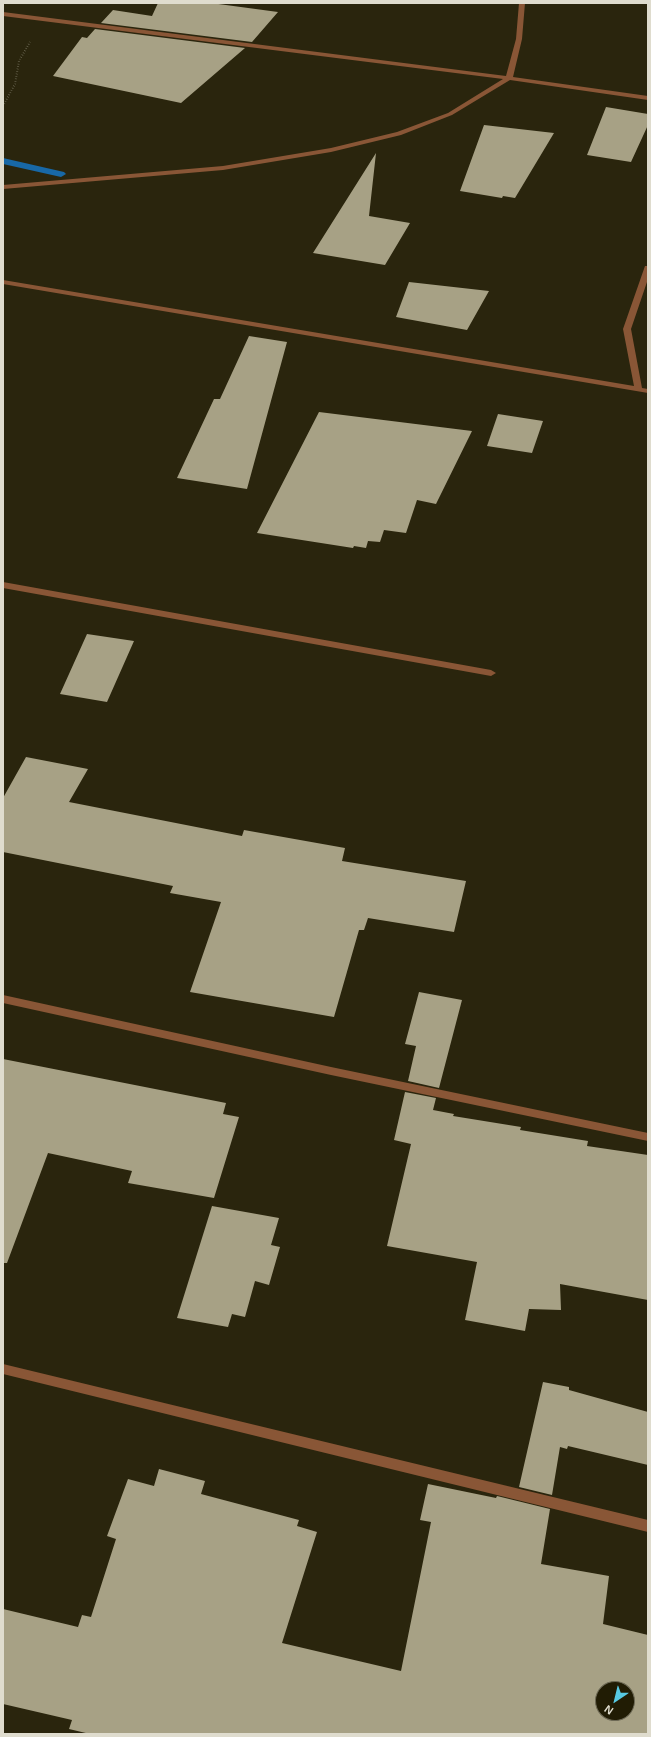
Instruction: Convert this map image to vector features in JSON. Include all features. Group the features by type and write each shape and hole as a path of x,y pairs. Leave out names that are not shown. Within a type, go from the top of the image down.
{"street":[{"path":"3,187 223,168 331,150 400,134 450,114 509,78 519,39 522,3"},
{"path":"3,14 509,78 648,98"},
{"path":"638,389 627,329 648,268"},
{"path":"3,282 648,391"},
{"path":"3,585 491,673"},
{"path":"3,999 331,1071 648,1137"},
{"path":"3,1370 648,1526"}],"path":[{"path":"3,106 15,84 19,61 43,19"}],"building":[{"path":"158,3 211,3 278,12 252,42 101,23 113,10 152,16"},
{"path":"95,29 245,48 181,103 53,76 82,37 87,38"},
{"path":"606,107 648,114 648,125 631,162 587,155"},
{"path":"484,125 554,133 515,198 503,196 502,198 460,191"},
{"path":"376,153 369,216 410,223 385,265 313,253"},
{"path":"409,282 489,291 467,330 396,317"},
{"path":"249,336 287,342 247,489 177,478 214,399 220,399"},
{"path":"319,412 472,431 436,504 417,500 406,533 384,530 380,542 368,541 366,548 354,546 353,548 257,533"},
{"path":"498,414 543,421 532,453 487,446"},
{"path":"87,634 134,641 107,702 60,694"},
{"path":"26,757 88,769 69,802 242,836 244,830 345,848 342,861 466,881 454,932 368,918 364,930 359,930 334,1017 190,992 221,902 170,893 173,886 3,852 3,798"},
{"path":"419,992 462,1000 439,1088 408,1081 416,1046 405,1044"},
{"path":"3,1059 226,1103 223,1114 239,1117 214,1198 128,1183 132,1171 48,1153 7,1263 3,1263"},
{"path":"405,1092 436,1098 433,1110 454,1114 453,1116 521,1127 520,1130 588,1141 587,1146 648,1155 648,1300 560,1284 561,1310 529,1309 525,1331 465,1320 477,1262 387,1246 411,1144 394,1140"},
{"path":"212,1206 279,1218 271,1245 280,1247 269,1285 255,1281 245,1317 232,1314 228,1327 177,1318"},
{"path":"543,1382 569,1387 569,1390 648,1412 648,1465 568,1446 567,1449 560,1447 552,1495 519,1487"},
{"path":"159,1469 205,1481 201,1494 299,1520 297,1526 317,1532 282,1643 401,1671 431,1522 420,1520 428,1484 496,1498 497,1496 550,1509 541,1564 609,1576 603,1624 648,1635 648,1734 90,1734 69,1729 72,1720 3,1704 3,1609 78,1627 82,1615 91,1617 116,1539 107,1536 128,1479 154,1486"}],"waterway":[{"path":"3,161 61,174"}]}
